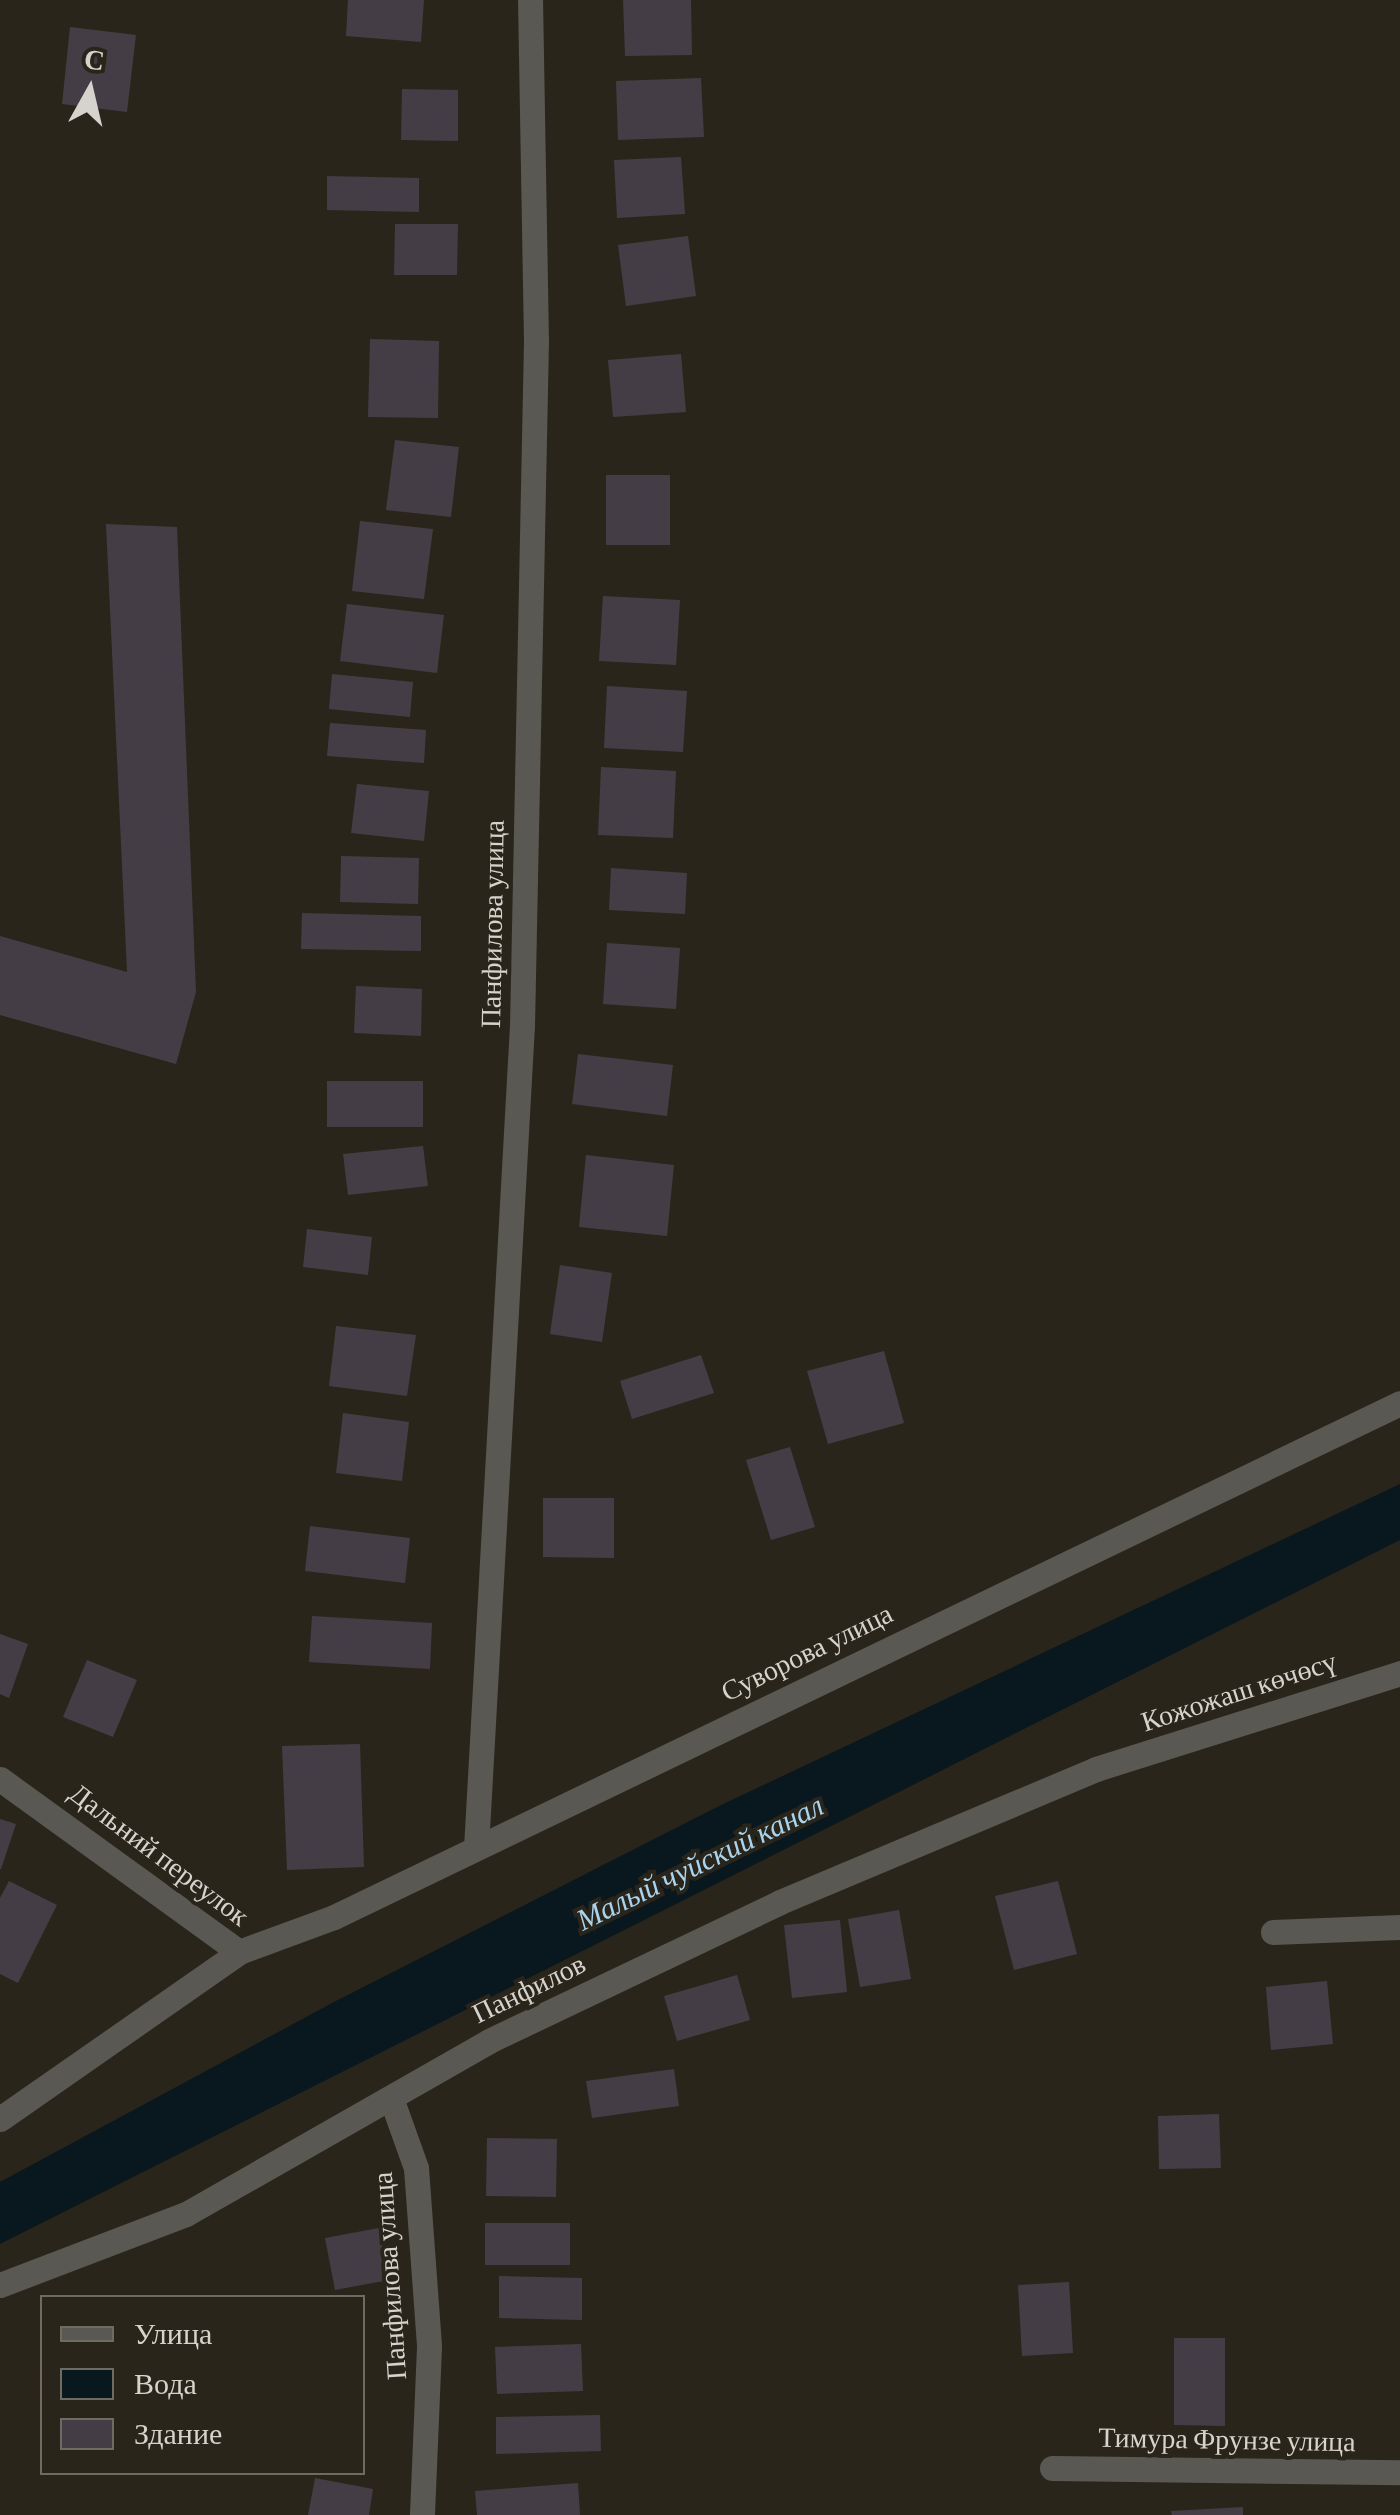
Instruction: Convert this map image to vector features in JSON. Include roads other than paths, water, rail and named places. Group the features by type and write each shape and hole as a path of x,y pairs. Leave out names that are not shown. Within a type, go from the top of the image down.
{"street":[{"name":"Панфилова улица","path":"476,1848 522,1026 536,342 530,0"},
{"name":"Суворова улица","path":"239,1952 334,1917 1400,1403"},
{"name":"Кожожаш көчөсү","path":"1096,1769 1400,1673"},
{"name":"Панфилов","path":"0,2286 186,2214 489,2041 780,1902 1096,1769"},
{"name":"Дальний переулок","path":"0,1778 239,1952 0,2119"},
{"path":"1273,1932 1400,1927"},
{"name":"Панфилова улица","path":"390,2098 416,2168 430,2347 422,2515"},
{"name":"Тимура Фрунзе улица","path":"1052,2468 1400,2472"}],"water":[{"name":"Малый чуйский канал","path":"1400,1484 1400,1540 0,2244 0,2182 334,2002 717,1807"}]}
